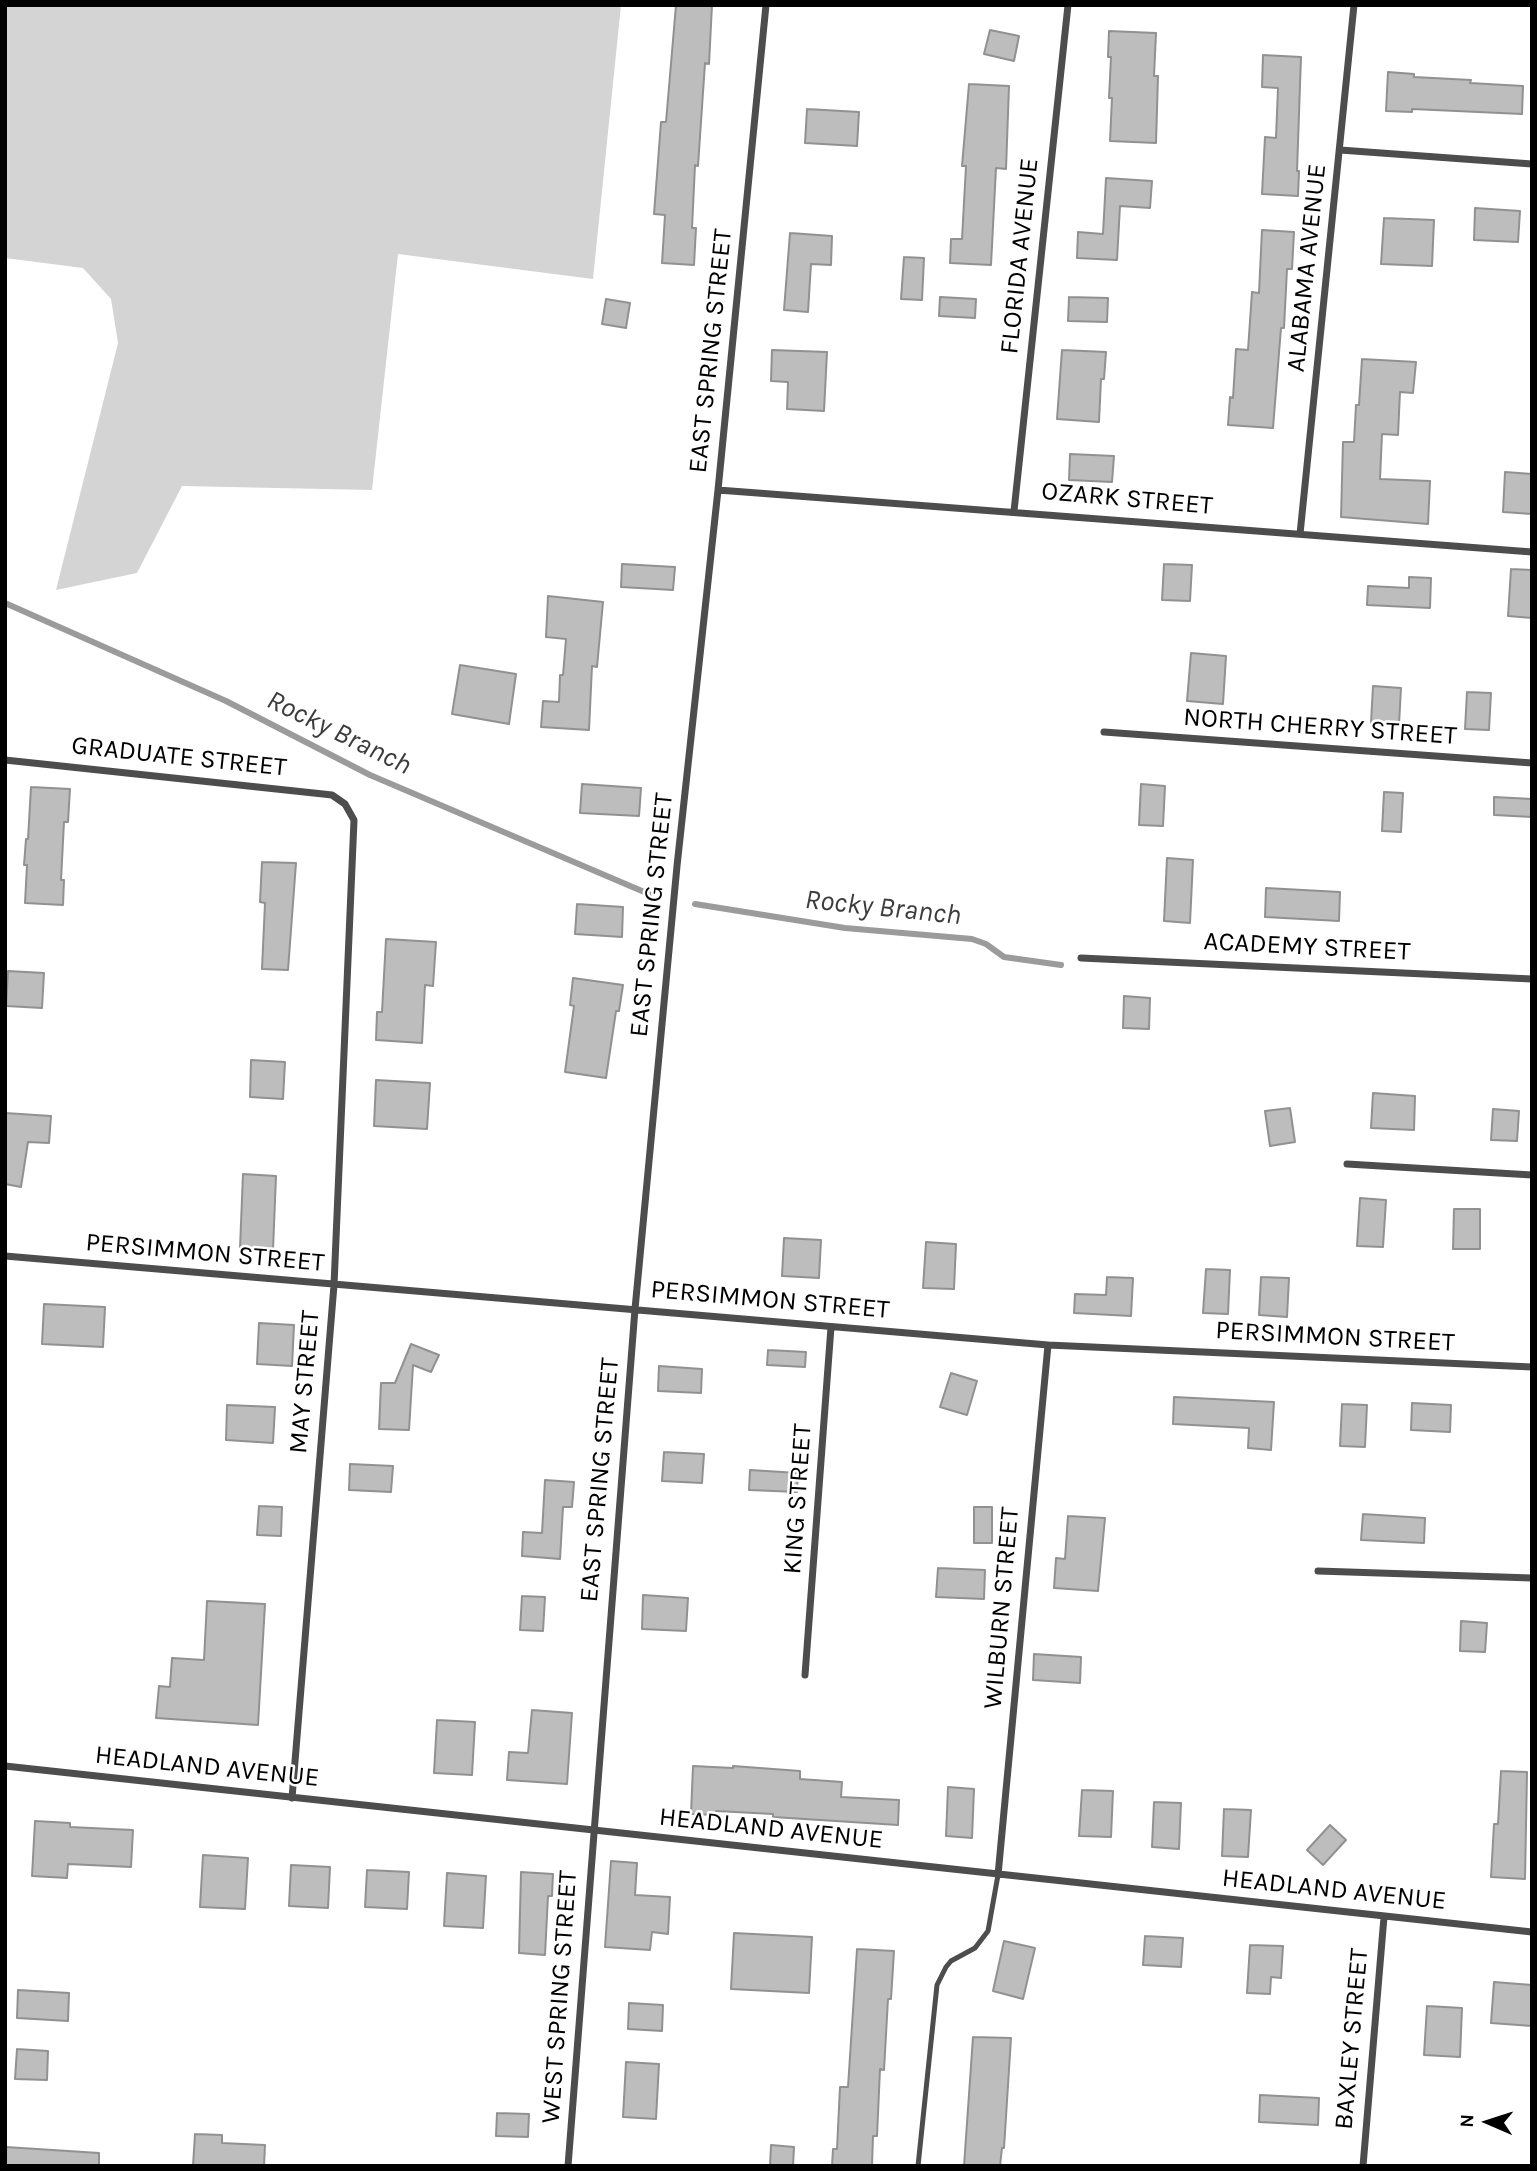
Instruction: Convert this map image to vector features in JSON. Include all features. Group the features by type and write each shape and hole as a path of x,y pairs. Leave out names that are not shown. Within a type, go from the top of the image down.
{"street":[{"name":"EAST SPRING STREET","path":"593,1831 635,1309 677,866 718,491 766,5"},
{"name":"FLORIDA AVENUE","path":"1014,511 1068,5"},
{"name":"ALABAMA AVENUE","path":"1300,534 1354,5"},
{"path":"1340,150 1532,164"},
{"name":"OZARK STREET","path":"718,491 1014,511 1532,552"},
{"name":"NORTH CHERRY STREET","path":"1104,732 1532,763"},
{"name":"GRADUATE STREET","path":"5,760 332,795 345,804"},
{"name":"MAY STREET","path":"292,1798 334,1285 356,829 351,812 345,804"},
{"name":"ACADEMY STREET","path":"1081,958 1532,979"},
{"path":"1347,1164 1532,1175"},
{"name":"PERSIMMON STREET","path":"5,1256 1048,1345 1532,1367"},
{"name":"KING STREET","path":"806,1675 831,1327"},
{"name":"WILBURN STREET","path":"998,1875 1048,1345"},
{"path":"1318,1571 1532,1578"},
{"name":"HEADLAND AVENUE","path":"5,1766 1532,1932"},
{"name":"WEST SPRING STREET","path":"568,2166 593,1831"},
{"name":"BAXLEY STREET","path":"1363,2166 1384,1917"}],"lane":[{"path":"918,2166 937,1985 951,1961 975,1948 988,1931 998,1875"}],"shaded area":[{"path":"5,5 621,5 593,279 398,254 372,490 182,486 137,573 56,590 118,343 111,299 83,268 5,258"}],"building":[{"path":"676,5 712,5 709,64 705,63 698,166 695,165 692,228 696,228 694,265 662,263 665,215 654,214 661,122 666,122"},
{"path":"990,30 1019,36 1014,61 984,54"},
{"path":"1109,31 1156,33 1156,143 1110,141 1112,98 1109,98"},
{"path":"1263,55 1301,57 1298,196 1262,194 1265,137 1276,138 1278,88 1262,87"},
{"path":"1388,72 1414,74 1414,77 1471,80 1470,83 1523,86 1522,114 1412,109 1412,112 1386,111"},
{"path":"969,84 1009,86 1006,169 996,168 991,265 950,263 951,239 962,239 966,166 962,166"},
{"path":"807,109 859,112 857,146 805,143"},
{"path":"1106,178 1152,181 1150,208 1120,206 1117,260 1077,258 1078,232 1103,234"},
{"path":"1475,208 1520,211 1518,242 1474,240"},
{"path":"1384,218 1434,220 1432,266 1381,264"},
{"path":"1262,230 1294,232 1292,269 1287,269 1284,328 1281,328 1273,428 1228,425 1230,397 1233,398 1236,349 1248,350 1252,292 1259,293"},
{"path":"790,233 832,236 831,265 811,264 808,312 784,310"},
{"path":"904,257 924,258 922,300 901,299"},
{"path":"940,297 976,299 975,318 939,316"},
{"path":"1069,297 1108,298 1107,322 1068,321"},
{"path":"606,299 630,303 626,328 602,324"},
{"path":"772,350 827,352 824,411 787,409 788,382 771,381"},
{"path":"1062,350 1106,352 1104,379 1101,379 1099,422 1057,419"},
{"path":"1362,359 1416,362 1413,393 1400,392 1398,435 1382,434 1380,479 1430,481 1428,524 1341,517 1343,442 1354,442"},
{"path":"1070,454 1114,456 1112,482 1069,480"},
{"path":"1505,472 1532,474 1532,514 1503,512"},
{"path":"622,564 675,567 673,590 621,587"},
{"path":"1164,564 1192,565 1190,601 1162,600"},
{"path":"1511,569 1532,570 1532,618 1508,616"},
{"path":"1409,577 1431,578 1430,608 1367,605 1368,586 1409,588"},
{"path":"548,596 603,602 597,667 592,666 589,730 541,727 543,701 559,702 566,639 546,637"},
{"path":"1191,653 1226,656 1223,704 1187,701"},
{"path":"460,665 516,674 509,724 452,714"},
{"path":"1373,686 1401,688 1399,725 1371,723"},
{"path":"1467,692 1491,693 1489,730 1465,729"},
{"path":"582,784 641,788 639,816 580,813"},
{"path":"1141,784 1165,786 1163,826 1139,825"},
{"path":"31,787 70,789 68,822 64,822 61,880 64,880 63,905 25,903 27,865 24,865"},
{"path":"1384,792 1403,793 1401,832 1382,831"},
{"path":"1494,797 1532,799 1532,817 1494,815"},
{"path":"1167,858 1193,860 1190,923 1164,921"},
{"path":"262,862 296,863 288,970 262,969 265,903 260,902"},
{"path":"1266,888 1340,892 1339,921 1265,917"},
{"path":"577,904 623,907 622,937 575,934"},
{"path":"386,939 436,942 433,986 425,985 422,1043 376,1040 377,1012 382,1012"},
{"path":"8,971 44,973 42,1008 6,1006"},
{"path":"573,978 623,985 619,1011 616,1011 606,1078 565,1072 574,1006 570,1005"},
{"path":"1124,996 1150,998 1149,1029 1123,1028"},
{"path":"251,1060 285,1062 283,1099 250,1097"},
{"path":"376,1080 430,1083 427,1129 374,1126"},
{"path":"1373,1093 1415,1096 1414,1130 1371,1128"},
{"path":"1290,1108 1295,1142 1270,1146 1265,1111"},
{"path":"1493,1109 1519,1111 1517,1141 1491,1140"},
{"path":"5,1113 51,1116 49,1143 28,1142 21,1187 5,1184"},
{"path":"243,1174 276,1176 273,1250 240,1248"},
{"path":"1360,1198 1386,1200 1383,1247 1357,1246"},
{"path":"1454,1209 1480,1209 1480,1249 1453,1249"},
{"path":"784,1238 821,1240 819,1278 782,1276"},
{"path":"926,1242 956,1244 954,1289 923,1288"},
{"path":"1206,1269 1230,1270 1228,1314 1203,1313"},
{"path":"1107,1277 1133,1278 1131,1316 1074,1313 1075,1294 1106,1295"},
{"path":"1261,1277 1289,1278 1287,1317 1259,1315"},
{"path":"44,1304 105,1307 103,1347 42,1344"},
{"path":"259,1323 294,1325 292,1366 257,1364"},
{"path":"411,1344 439,1355 431,1372 413,1365 409,1430 379,1429 381,1383 395,1383"},
{"path":"768,1350 806,1352 805,1367 767,1365"},
{"path":"659,1366 702,1369 701,1393 658,1391"},
{"path":"951,1373 977,1381 967,1415 940,1407"},
{"path":"1174,1397 1274,1402 1271,1450 1248,1448 1249,1428 1173,1424"},
{"path":"1412,1403 1451,1405 1450,1432 1411,1430"},
{"path":"1342,1404 1367,1405 1365,1447 1340,1446"},
{"path":"227,1405 275,1407 273,1443 226,1440"},
{"path":"664,1452 704,1454 702,1483 662,1481"},
{"path":"350,1464 393,1466 391,1492 349,1490"},
{"path":"750,1470 798,1473 797,1492 749,1490"},
{"path":"545,1480 574,1482 572,1507 563,1507 560,1559 522,1556 523,1532 542,1533"},
{"path":"259,1506 282,1507 281,1536 257,1535"},
{"path":"974,1507 992,1507 992,1543 974,1543"},
{"path":"1363,1514 1425,1518 1424,1543 1361,1540"},
{"path":"1068,1516 1105,1518 1098,1591 1054,1588 1056,1558 1065,1559"},
{"path":"938,1568 985,1570 984,1599 936,1597"},
{"path":"643,1595 688,1598 686,1631 642,1629"},
{"path":"522,1596 545,1597 543,1631 520,1630"},
{"path":"207,1601 265,1604 258,1725 156,1718 159,1686 170,1687 172,1658 204,1660"},
{"path":"1461,1621 1487,1623 1485,1652 1460,1651"},
{"path":"1034,1654 1081,1657 1080,1683 1033,1680"},
{"path":"532,1710 572,1713 567,1784 507,1780 509,1752 528,1753"},
{"path":"437,1720 475,1722 472,1775 434,1773"},
{"path":"693,1766 800,1771 800,1779 842,1782 841,1797 899,1800 898,1825 773,1817 773,1814 716,1811 716,1815 691,1814"},
{"path":"1501,1771 1527,1772 1525,1879 1491,1877"},
{"path":"948,1787 974,1789 972,1838 946,1836"},
{"path":"1082,1790 1113,1791 1111,1837 1079,1836"},
{"path":"1154,1802 1181,1803 1179,1849 1152,1847"},
{"path":"1224,1809 1251,1810 1248,1857 1222,1856"},
{"path":"35,1821 70,1823 70,1827 133,1830 131,1867 68,1864 67,1878 32,1876"},
{"path":"1330,1825 1346,1840 1323,1865 1307,1850"},
{"path":"203,1855 248,1858 245,1909 200,1907"},
{"path":"611,1861 637,1863 635,1895 670,1897 668,1934 652,1932 650,1950 605,1947"},
{"path":"291,1865 330,1867 328,1908 289,1906"},
{"path":"367,1870 409,1872 407,1909 365,1907"},
{"path":"521,1872 553,1874 552,1896 548,1896 545,1955 519,1953"},
{"path":"447,1873 486,1876 483,1928 444,1926"},
{"path":"734,1933 812,1937 809,1993 731,1989"},
{"path":"1145,1936 1183,1938 1181,1967 1143,1965"},
{"path":"1004,1941 1035,1948 1023,1999 993,1991"},
{"path":"1250,1945 1283,1946 1281,1978 1271,1977 1270,1994 1247,1993"},
{"path":"857,1949 894,1951 884,2070 880,2069 877,2136 873,2136 872,2166 832,2166 833,2149 837,2149 840,2087 848,2087"},
{"path":"1494,1982 1532,1985 1532,2026 1491,2023"},
{"path":"18,1990 69,1993 68,2021 17,2018"},
{"path":"629,2003 663,2005 662,2031 628,2029"},
{"path":"1427,2006 1462,2008 1460,2057 1424,2055"},
{"path":"973,2037 1011,2038 1004,2148 1000,2166 964,2166"},
{"path":"17,2049 48,2051 47,2080 15,2079"},
{"path":"626,2062 659,2064 656,2119 623,2117"},
{"path":"1260,2095 1319,2098 1318,2125 1259,2122"},
{"path":"497,2113 529,2114 528,2137 496,2136"},
{"path":"195,2134 222,2135 222,2143 265,2145 264,2166 193,2166"},
{"path":"771,2145 794,2147 793,2166 770,2166"},
{"path":"6,2147 99,2153 99,2166 5,2166"}],"waterway":[{"name":"Rocky Branch","path":"5,603 226,701 370,775 656,897"},
{"name":"Rocky Branch","path":"695,904 845,928 972,939 986,944 1004,957 1061,965"}]}
